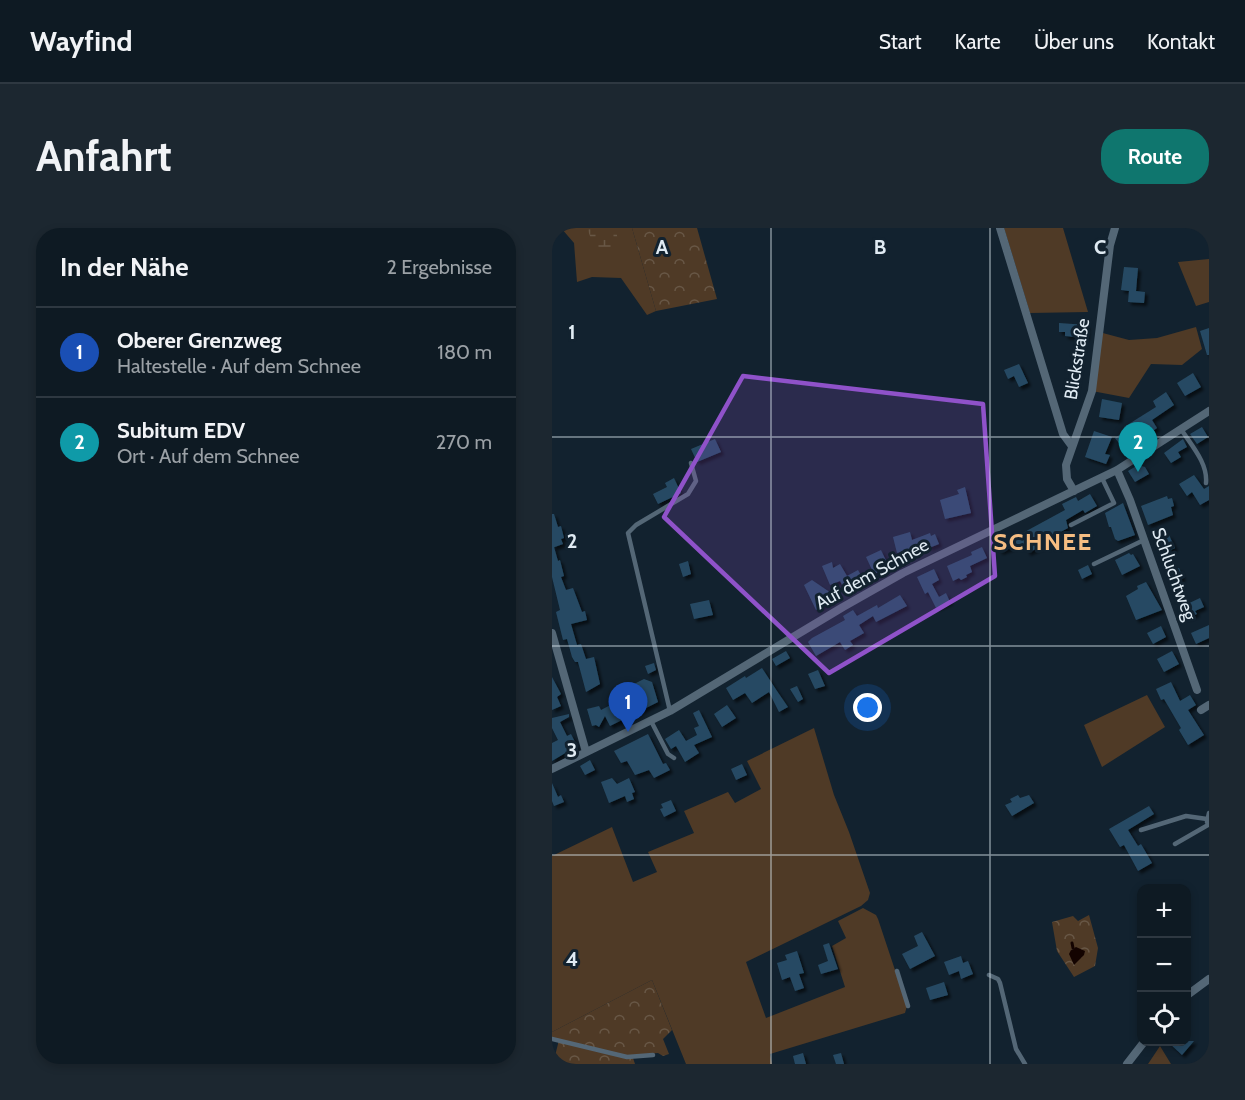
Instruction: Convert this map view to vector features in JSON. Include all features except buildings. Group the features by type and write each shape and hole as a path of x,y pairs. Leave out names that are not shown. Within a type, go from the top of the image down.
{"street":[{"path":"1000,228 1063,434 1071,445"},
{"name":"Blickstraße","path":"1074,491 1065,471 1071,445 1092,392 1110,245 1115,228"},
{"name":"Auf dem Schnee","path":"552,769 670,711 894,579 1117,470 1209,411"},
{"name":"Schluchtweg","path":"1117,470 1197,690"},
{"path":"553,637 586,752"},
{"path":"1191,992 1209,979"},
{"path":"1126,1064 1140,1046"}],"lane":[{"path":"1180,429 1203,464 1207,474 1206,483"},
{"path":"670,711 628,533 636,525 688,494 696,481 692,463"},
{"path":"1071,525 1114,503 1102,478"},
{"path":"1094,564 1144,540"},
{"path":"651,721 668,753 674,758"},
{"path":"1208,824 1209,813"},
{"path":"1141,830 1186,816 1208,824"},
{"path":"1175,844 1208,824"},
{"path":"897,971 908,1006"},
{"path":"989,975 994,976 1000,983 1016,1049 1024,1064"},
{"path":"552,1040 627,1058 653,1055"}],"highlighted area":[{"path":"743,376 983,404 995,576 829,673 664,517"}],"green space":[{"path":"561,228 632,228 656,311 647,315 621,278 592,277 577,282 574,243"},
{"path":"587,228 616,228 619,250 596,252"},
{"path":"632,228 697,228 717,299 656,311"},
{"path":"1004,228 1063,228 1088,312 1030,313"},
{"path":"1209,259 1209,302 1196,306 1178,262"},
{"path":"1196,327 1202,349 1182,365 1151,364 1129,398 1092,391 1099,332 1129,340 1157,338"},
{"path":"1147,695 1165,727 1102,767 1084,725"},
{"path":"814,728 834,795 870,893 868,900 861,906 746,962 766,1018 845,987 832,946 846,938 838,921 863,908 876,915 878,919 907,1006 905,1013 770,1054 772,1064 686,1064 652,980 552,1032 552,856 612,827 633,882 657,872 648,852 694,833 684,811 728,792 735,803 761,789 747,761"},
{"path":"1089,915 1098,948 1095,966 1074,977 1057,951 1052,922 1073,916 1078,921"},
{"path":"652,980 672,1030 663,1039 669,1054 663,1056 658,1053 632,1055 635,1064 553,1064 559,1040 552,1037 552,1032"},
{"path":"1160,1046 1171,1064 1148,1064"}],"water":[{"path":"1076,947 1085,951 1074,965 1069,954"}],"waterway":[{"path":"1072,943 1073,948"}],"place":[{"name":"Subitum EDV","path":"1138,472"},
{"name":"Oberer Grenzweg","path":"628,732"}],"district":[{"name":"SCHNEE","path":"1043,542"}]}
